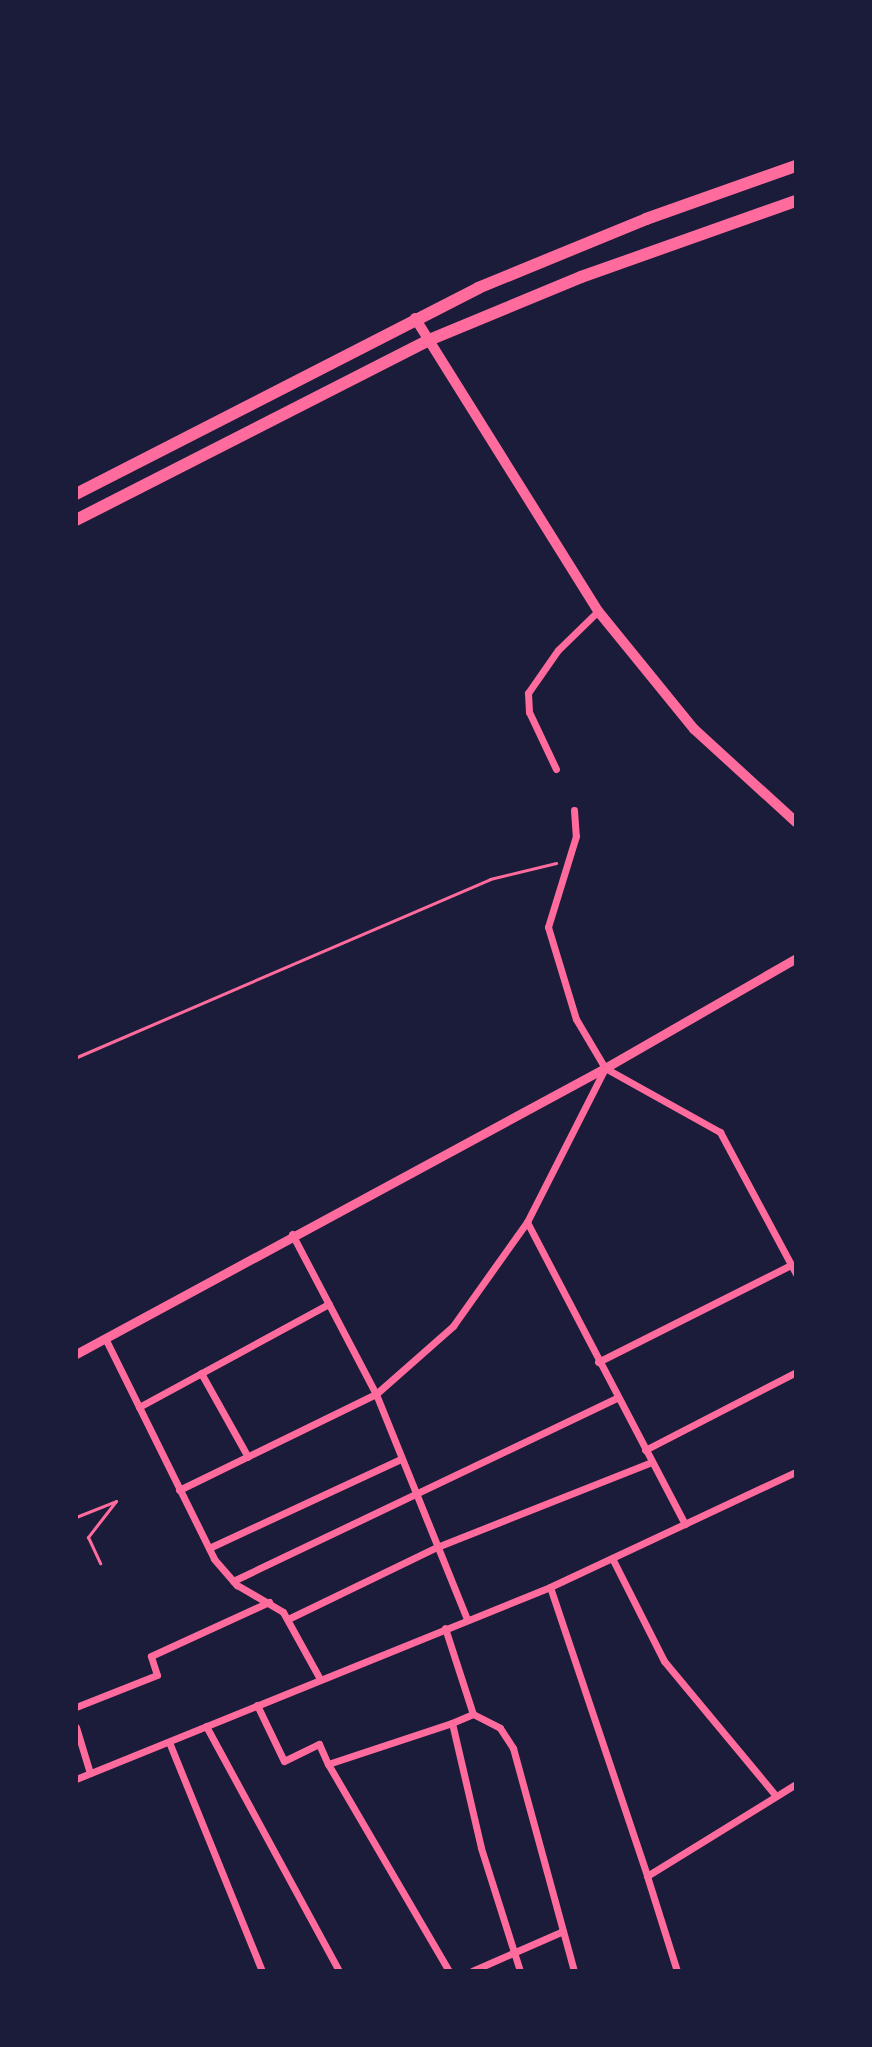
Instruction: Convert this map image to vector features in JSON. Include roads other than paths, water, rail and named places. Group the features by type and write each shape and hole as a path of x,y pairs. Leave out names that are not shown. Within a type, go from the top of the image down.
{"highway":[{"path":"76,494 415,318 593,239 796,166"},
{"path":"76,520 429,340 581,277 796,201"}],"main road":[{"path":"415,318 598,611 694,729 796,822"}],"street":[{"path":"556,769 529,712 528,693 558,650 598,611"},
{"path":"574,810 576,836 548,927 576,1019 605,1068 720,1132 796,1274"},
{"path":"76,1354 292,1234 605,1068 796,958"},
{"path":"179,1490 376,1394 453,1326 527,1222 605,1068"},
{"path":"527,1222 685,1524"},
{"path":"292,1234 376,1394 467,1619"},
{"path":"786,1256 796,1250"},
{"path":"598,1362 791,1265"},
{"path":"139,1407 329,1304"},
{"path":"105,1338 209,1548 233,1581 269,1602 288,1619 320,1679"},
{"path":"645,1450 796,1372"},
{"path":"201,1373 248,1457"},
{"path":"233,1581 617,1398"},
{"path":"209,1548 401,1459"},
{"path":"288,1619 437,1547 652,1462"},
{"path":"76,1779 550,1587 796,1472"},
{"path":"612,1558 664,1661 776,1796"},
{"path":"550,1587 677,1971"},
{"path":"76,1707 157,1675 151,1656 269,1602"},
{"path":"445,1628 473,1714 500,1728 513,1748 574,1971"},
{"path":"257,1705 284,1761 319,1744 449,1971"},
{"path":"328,1764 473,1714"},
{"path":"452,1723 481,1848 520,1971"},
{"path":"206,1726 339,1971"},
{"path":"76,1727 90,1773"},
{"path":"169,1742 262,1971"},
{"path":"647,1876 796,1784"},
{"path":"472,1971 563,1931"}]}
